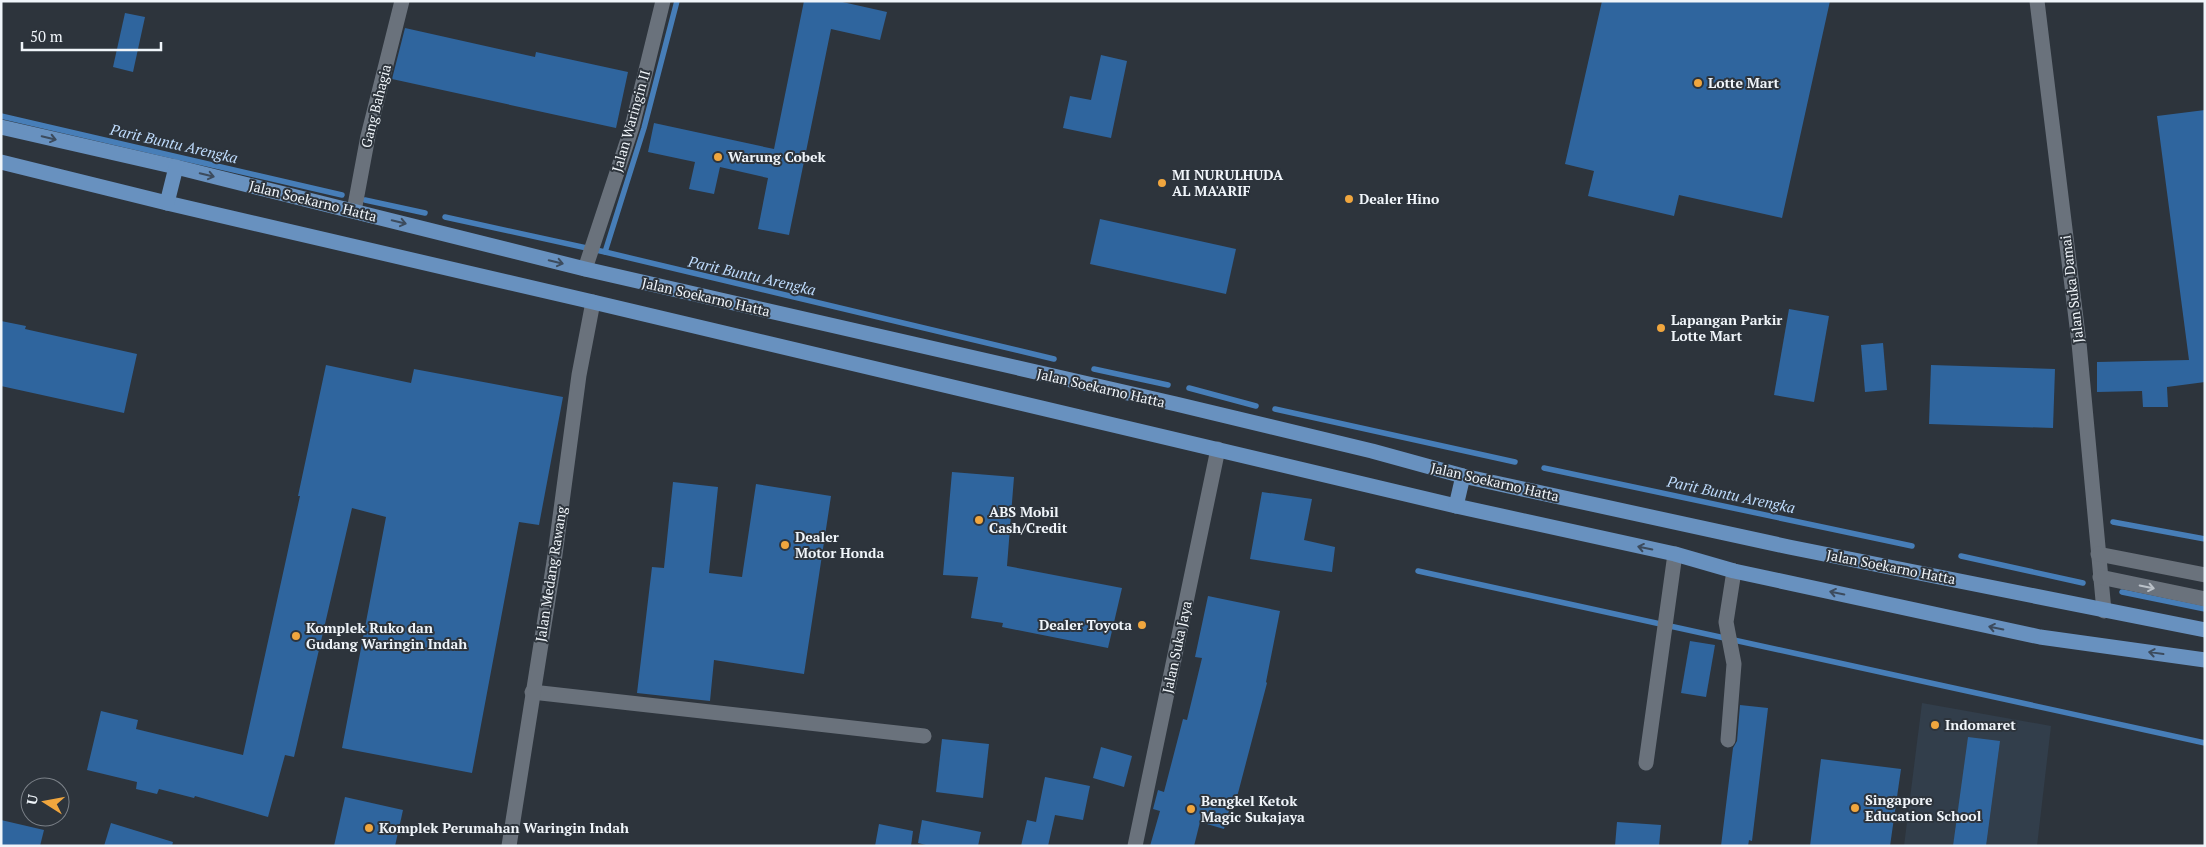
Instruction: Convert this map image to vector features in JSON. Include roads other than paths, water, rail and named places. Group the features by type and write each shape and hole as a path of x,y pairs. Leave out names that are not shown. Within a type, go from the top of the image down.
{"main road":[{"name":"Jalan Soekarno Hatta","path":"1,127 1372,451 1463,476 1789,547 2205,630"},
{"path":"1,162 167,204 593,302 1456,506 1675,554 1734,571 2040,637 2205,660"},
{"path":"167,204 176,167"},
{"path":"1456,506 1463,476"}],"street":[{"name":"Gang Bahagia","path":"354,211 368,136 402,1"},
{"name":"Jalan Waringin II","path":"586,266 632,127 663,1"},
{"name":"Jalan Suka Damai","path":"2037,1 2079,343 2104,611"},
{"name":"Jalan Medang Rawang","path":"509,846 554,562 579,375 593,302"},
{"name":"Jalan Suka Jaya","path":"1135,846 1218,449"},
{"path":"1646,763 1675,554"},
{"path":"2098,554 2205,575"},
{"path":"1728,740 1734,664 1726,622 1734,571"},
{"path":"2100,577 2205,599"},
{"path":"532,692 924,736"}],"waterway":[{"path":"605,252 644,128 677,1"},
{"name":"Parit Buntu Arengka","path":"1,116 342,195"},
{"name":"Parit Buntu Arengka","path":"365,200 425,213"},
{"name":"Parit Buntu Arengka","path":"445,217 605,252 1054,359"},
{"name":"Parit Buntu Arengka","path":"1094,369 1168,385"},
{"name":"Parit Buntu Arengka","path":"1189,388 1256,406"},
{"name":"Parit Buntu Arengka","path":"1275,409 1515,462"},
{"name":"Parit Buntu Arengka","path":"1544,468 1912,546"},
{"path":"2113,522 2205,539"},
{"name":"Parit Buntu Arengka","path":"1961,556 2083,583"},
{"path":"1418,571 2205,743"},
{"name":"Parit Buntu Arengka","path":"2122,592 2205,609"}],"place":[{"name":"Lotte Mart","path":"1698,83"},
{"name":"Warung Cobek","path":"718,157"},
{"name":"MI NURULHUDA AL MA'ARIF","path":"1162,183"},
{"name":"Dealer Hino","path":"1349,199"},
{"name":"Lapangan Parkir Lotte Mart","path":"1661,328"},
{"name":"ABS Mobil Cash/Credit","path":"979,520"},
{"name":"Dealer Motor Honda","path":"785,545"},
{"name":"Dealer Toyota","path":"1142,625"},
{"name":"Komplek Ruko dan Gudang Waringin Indah","path":"296,636"},
{"name":"Indomaret","path":"1935,725"},
{"name":"Singapore Education School","path":"1855,808"},
{"name":"Bengkel Ketok Magic Sukajaya","path":"1191,809"},
{"name":"Komplek Perumahan Waringin Indah","path":"369,828"}]}
